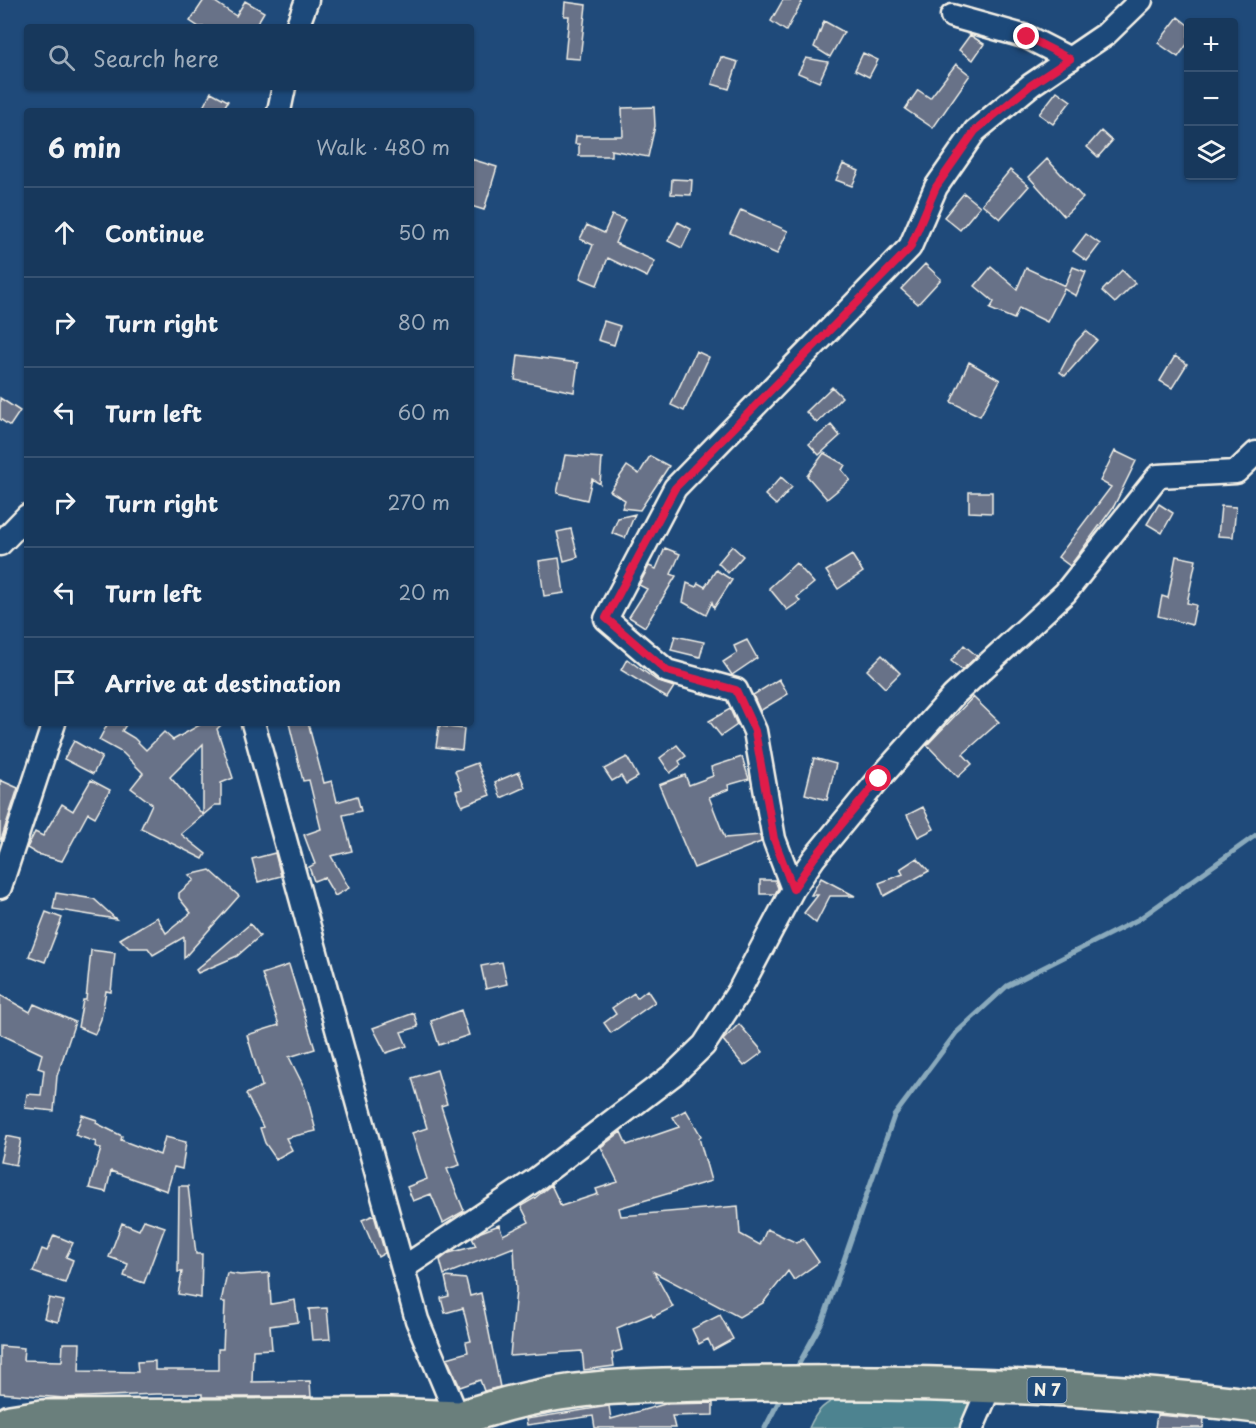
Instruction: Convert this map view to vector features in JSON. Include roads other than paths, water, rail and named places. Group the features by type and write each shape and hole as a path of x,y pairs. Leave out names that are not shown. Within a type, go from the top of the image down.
{"main road":[{"name":"N 7","path":"6,1425 42,1417 451,1423 529,1397 610,1386 745,1383 990,1386 1256,1406"}],"street":[{"path":"298,24 307,0"},
{"path":"793,889 774,839 755,731 736,690 667,671 606,618 675,488 910,248 936,187 975,131 1031,85 1106,34 1141,0"},
{"path":"952,16 1027,37 1070,59"},
{"path":"280,108 283,90"},
{"path":"403,1268 535,1179 674,1074 704,1045 739,991 793,889 814,858 879,779 953,696 1065,593 1158,476 1236,472 1256,453"},
{"path":"0,544 24,519"},
{"path":"0,886 53,726"},
{"path":"254,726 417,1320 451,1423"},
{"path":"972,1428 990,1386"}],"waterway":[{"path":"795,1371 823,1320 894,1116 956,1033 1007,986 1139,919 1256,835"},
{"path":"765,1428 782,1395"}]}
